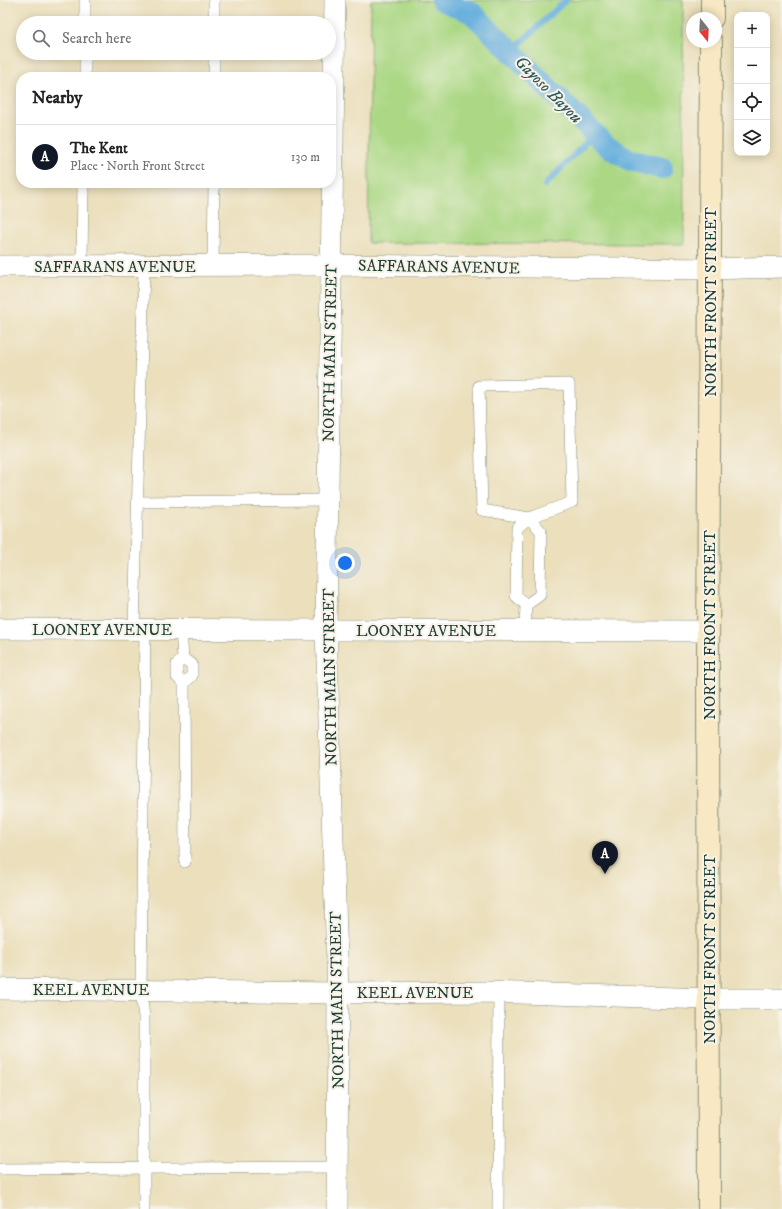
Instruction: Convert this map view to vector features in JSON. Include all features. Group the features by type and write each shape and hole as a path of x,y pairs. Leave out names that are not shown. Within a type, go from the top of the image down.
{"street":[{"name":"NORTH MAIN STREET","path":"335,0 335,16"},
{"path":"712,0 712,12"},
{"name":"NORTH FRONT STREET","path":"709,1209 710,999 708,631 711,48"},
{"name":"NORTH MAIN STREET","path":"334,60 334,72"},
{"name":"NORTH MAIN STREET","path":"331,188 326,629 338,993 337,1209"},
{"name":"SAFFARANS AVENUE","path":"0,266 330,265 711,269 782,267"},
{"name":"LOONEY AVENUE","path":"0,629 708,631"},
{"name":"KEEL AVENUE","path":"0,989 141,989 338,993 499,992 710,999 782,999"}],"lane":[{"path":"85,0 85,16"},
{"path":"214,0 214,16"},
{"path":"85,60 85,72"},
{"path":"214,60 214,72"},
{"path":"82,266 83,188"},
{"path":"213,266 214,188"},
{"path":"144,266 138,502 140,629 141,989 144,1018 144,1209"},
{"path":"526,605 516,596 517,528 529,518 572,502 569,384 479,386 482,510 529,518 541,531 540,595 526,605"},
{"path":"138,502 328,500"},
{"path":"525,630 526,605"},
{"path":"182,629 183,659 192,664 192,676 184,683 185,862"},
{"path":"498,1209 499,992"},
{"path":"0,1169 338,1167"}],"green space":[{"path":"371,0 683,0 684,244 368,243"}],"waterway":[{"name":"Gayoso Bayou","path":"442,0 472,13 606,145 630,160 662,168"},
{"path":"511,52 566,0"},
{"path":"545,185 594,134"}],"place":[{"name":"The Kent","path":"605,874"}]}
